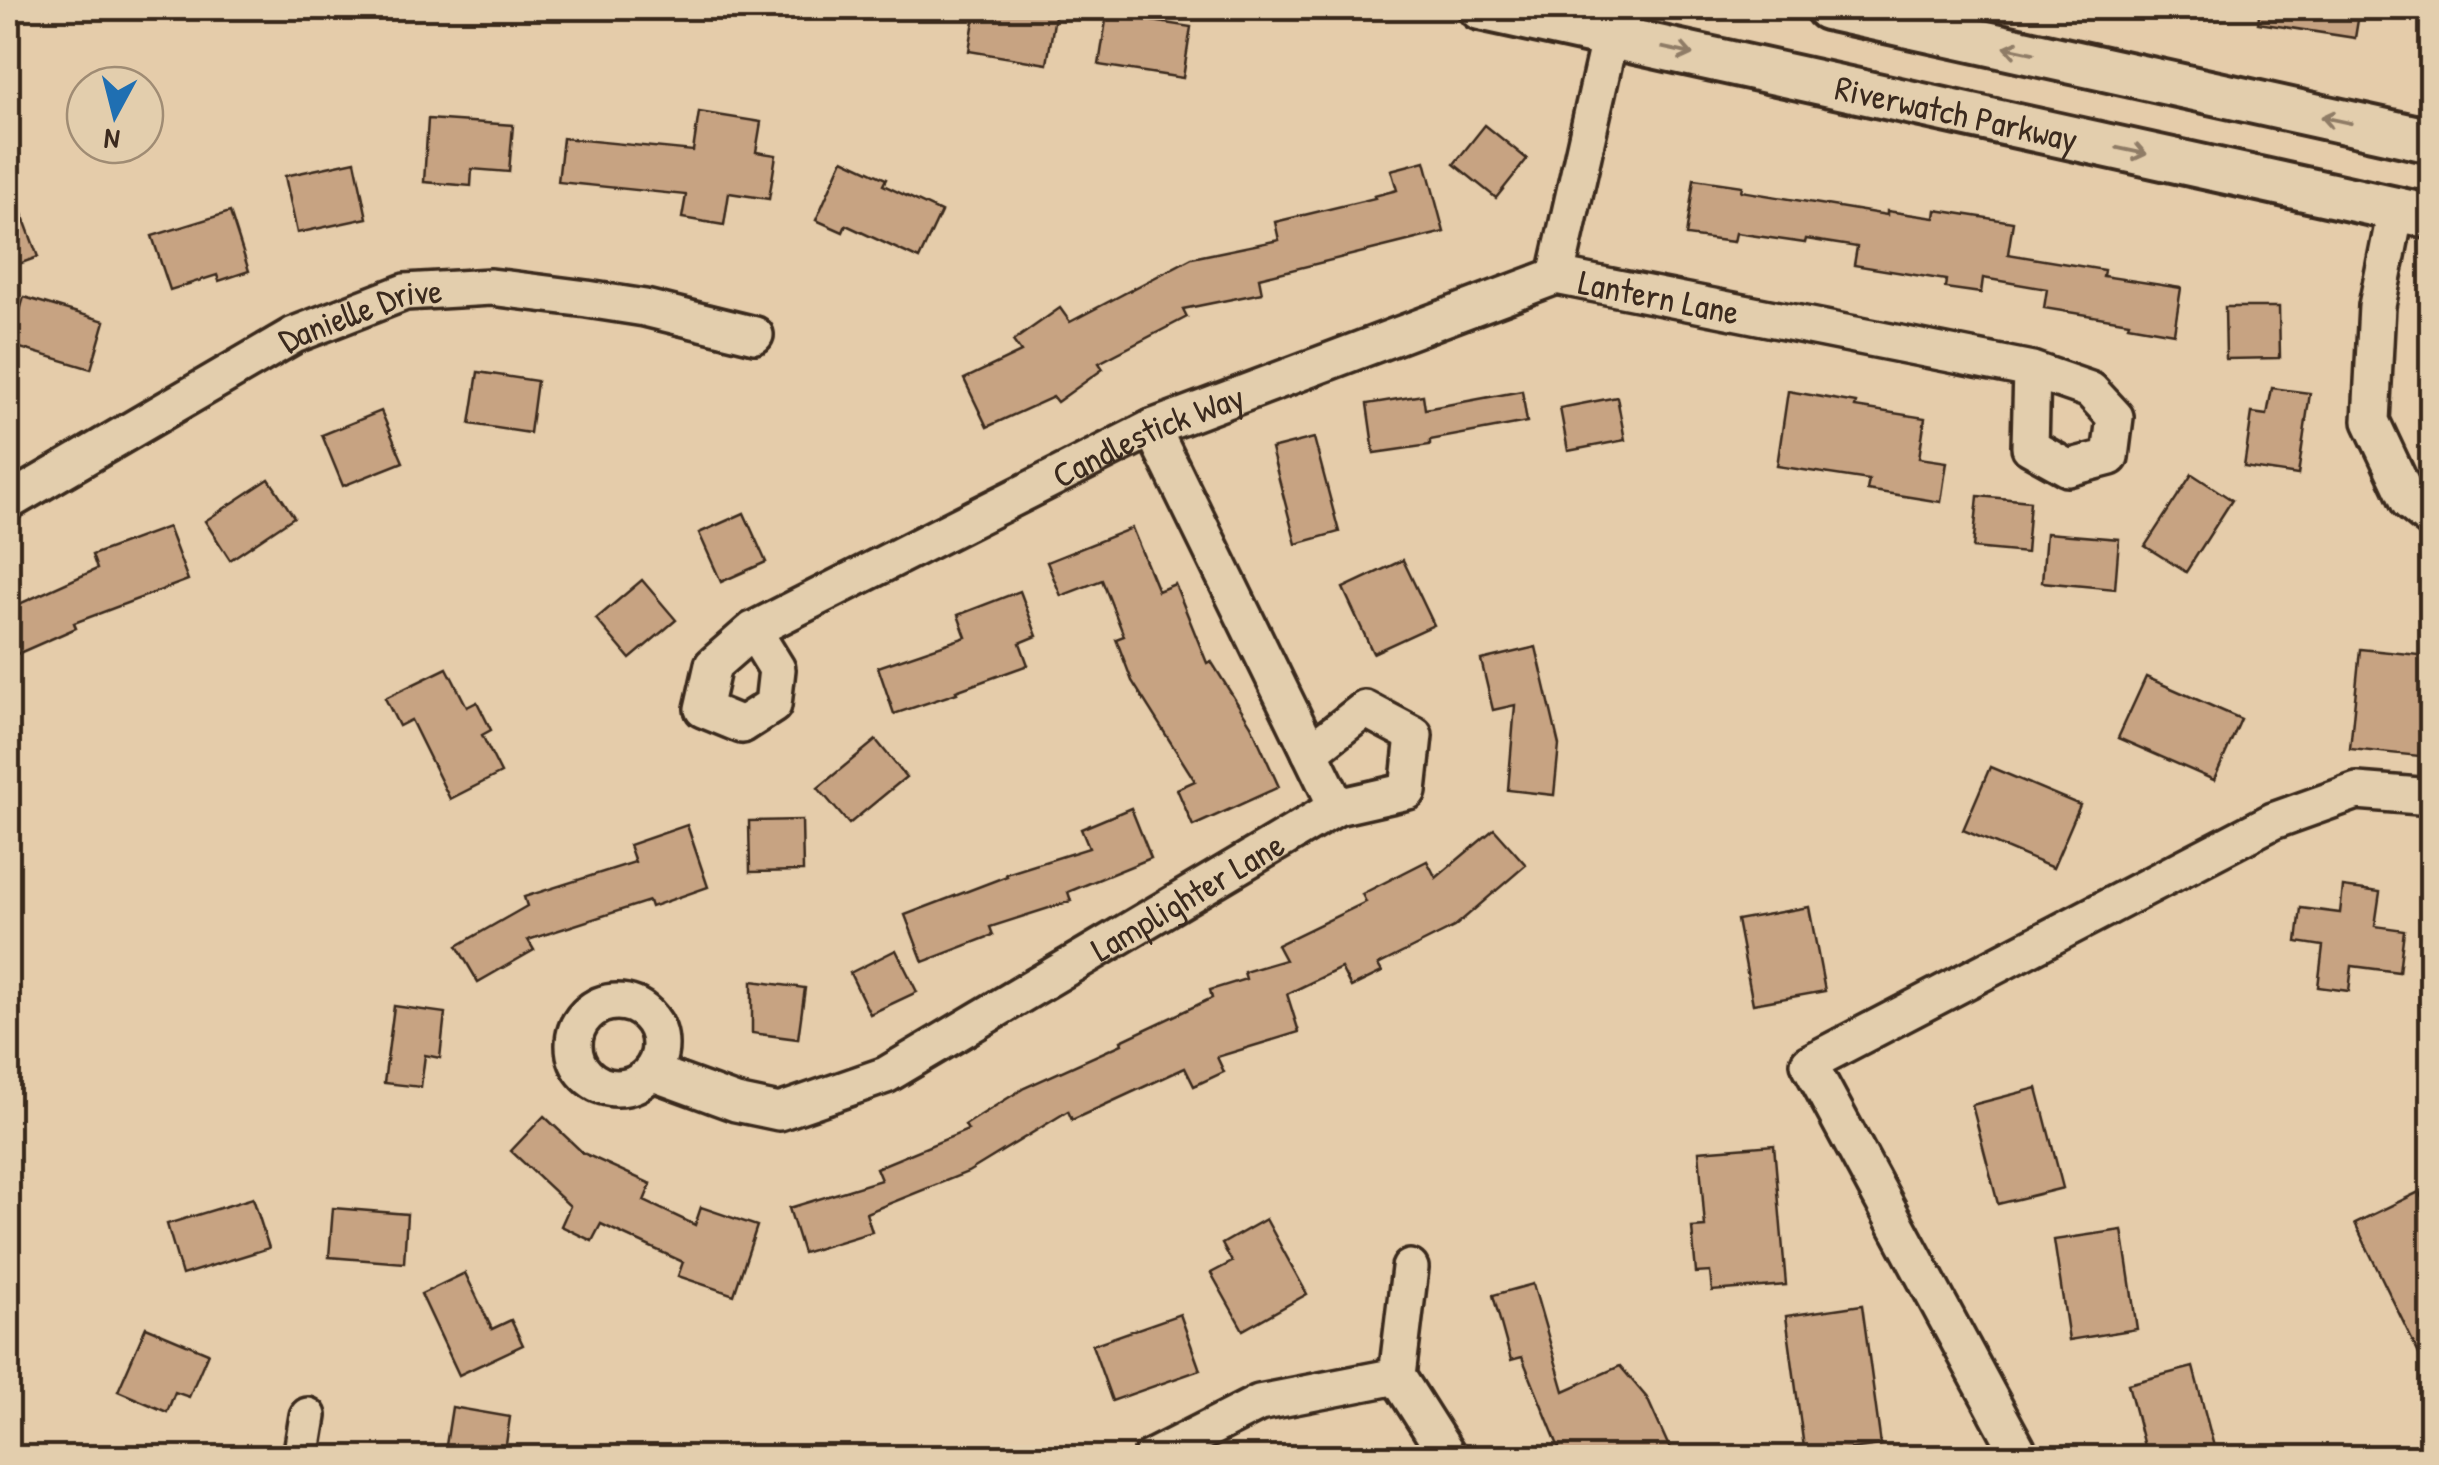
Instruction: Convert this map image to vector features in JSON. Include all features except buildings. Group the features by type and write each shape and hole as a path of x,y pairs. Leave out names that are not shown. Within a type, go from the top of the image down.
{"main road":[{"name":"Riverwatch Parkway","path":"1480,8 1614,22 2414,214"},
{"name":"Riverwatch Parkway","path":"1826,8 2432,141"}],"street":[{"name":"Lantern Lane","path":"1614,22 1556,276 2032,370"},
{"path":"2414,214 2377,306 2371,420 2410,502 2432,521"},
{"name":"Candlestick Way","path":"753,630 1152,428 1556,276"},
{"name":"Danielle Drive","path":"8,502 294,335 405,292 491,287 645,308 754,335"},
{"path":"1152,428 1336,807"},
{"name":"Lamplighter Lane","path":"651,1072 736,1103 779,1112 886,1075 1336,807 1408,792 1414,735 1365,709 1310,752"},
{"path":"2022,1458 1808,1062 2273,821 2358,790 2432,797"},
{"path":"1410,1268 1397,1376 1449,1458"},
{"path":"1151,1458 1259,1404 1397,1376"},
{"path":"301,1458 308,1416"}]}
